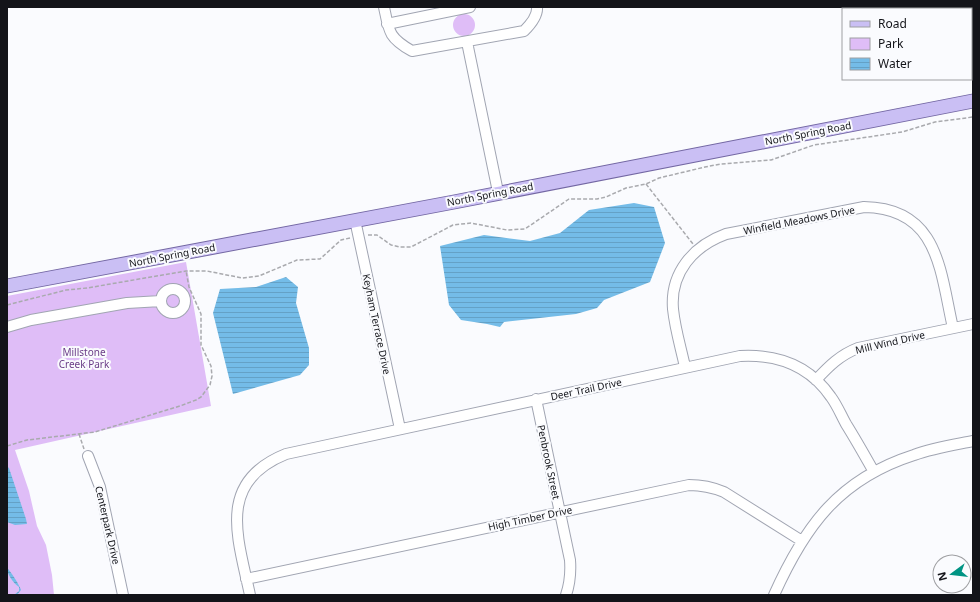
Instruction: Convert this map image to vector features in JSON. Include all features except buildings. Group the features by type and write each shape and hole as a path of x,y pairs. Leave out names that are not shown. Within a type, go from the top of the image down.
{"main road":[{"name":"North Spring Road","path":"7,286 973,101"}],"street":[{"path":"384,7 387,24 393,38 399,44 412,51 524,31 530,26 537,11 537,7"},
{"path":"387,24 470,7"},
{"path":"467,42 498,192"},
{"name":"Winfield Meadows Drive","path":"685,367 674,315 673,296 679,273 685,262 698,248 714,238 726,234 864,207 888,210 900,214 920,228 933,247 937,257 953,328"},
{"name":"Keyham Terrace Drive","path":"355,220 400,429"},
{"path":"7,327 31,320 105,306 161,301"},
{"name":"Mill Wind Drive","path":"816,380 837,359 858,348 973,324"},
{"name":"Deer Trail Drive","path":"250,595 236,530 236,516 241,494 251,477 262,466 273,459 286,454 740,356 770,356 794,365 816,380 832,398 874,472"},
{"name":"Penbrook Street","path":"536,399 570,560 571,573 566,595"},
{"path":"774,595 802,541 829,506 846,490 874,472 895,462 933,449 973,441"},
{"name":"Centerpark Drive","path":"88,456 100,487 123,595"},
{"name":"High Timber Drive","path":"246,579 677,486 700,485 724,492 802,541"}],"path":[{"path":"7,305 66,290 87,288 186,270 207,271 242,278 259,276 297,260 320,259 341,240 358,236 377,235 391,245 411,247 452,225 471,223 507,230 525,229 569,199 602,198 626,188 646,184 659,178 720,164 771,160 814,145 902,132 935,122 973,117"},
{"path":"646,184 691,243 698,248"},
{"path":"7,446 27,440 94,432 196,400 201,396 210,385 212,376 211,366 201,345 201,314 189,287 186,270"},
{"path":"79,434 88,456"}],"shaded area":[{"path":"973,7 973,43 972,8 966,8"}],"green space":[{"path":"464,14 472,17 475,25 472,33 464,36 456,33 453,25 456,17"},
{"name":"Millstone Creek Park","path":"186,262 211,406 15,450 29,491 37,526 46,545 54,595 7,595 7,296"}],"water":[{"path":"634,203 654,207 665,243 650,282 604,300 597,308 576,314 504,322 500,327 461,320 449,305 440,246 484,235 530,241 560,233 589,210"},
{"path":"286,277 298,287 296,303 309,348 309,365 300,375 233,394 213,313 220,289 256,287"},
{"path":"7,467 9,468 27,524 15,525 7,522"},
{"path":"7,568 15,578 21,590 17,595 14,595 19,591 19,587 11,578"}]}
